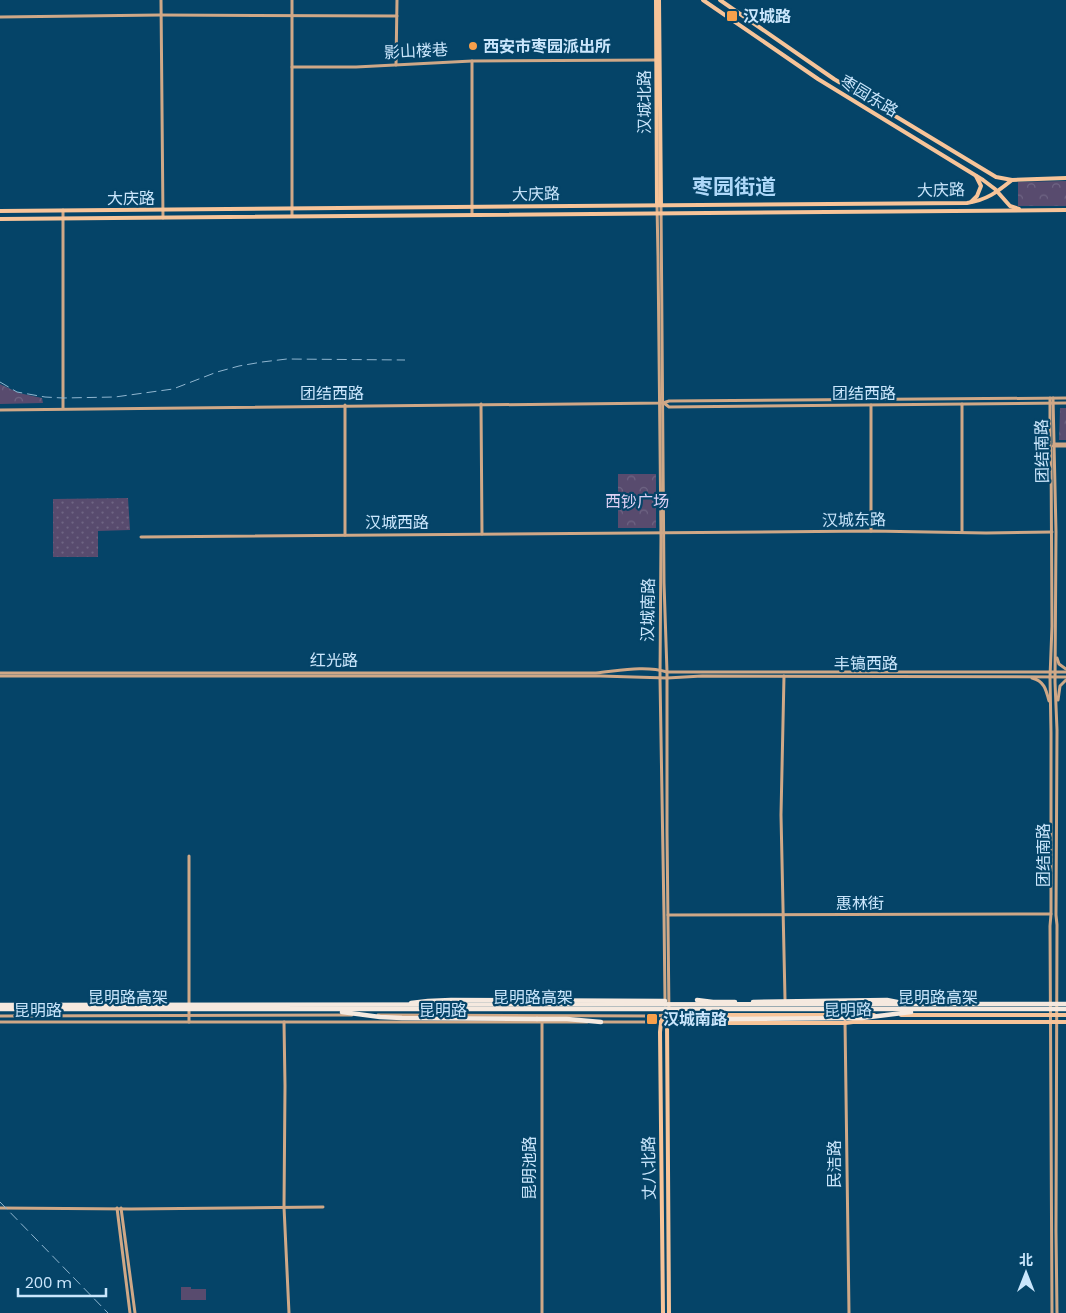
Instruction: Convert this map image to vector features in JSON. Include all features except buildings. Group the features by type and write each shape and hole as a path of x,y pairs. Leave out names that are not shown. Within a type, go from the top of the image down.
{"highway":[{"path":"401,1004 443,1000 665,1001"},
{"path":"697,1000 713,1002 888,1000 914,1004"},
{"name":"昆明路高架","path":"0,1005 1066,1004"},
{"name":"昆明路高架","path":"0,1009 1066,1009"},
{"path":"326,1009 397,1018 567,1019 601,1022"},
{"path":"694,1022 730,1018 862,1018 926,1010"}],"main road":[{"name":"汉城北路","path":"657,0 659,205"},
{"name":"枣园东路","path":"703,0 818,79 975,174 998,192 1010,206 1023,210"},
{"name":"枣园东路","path":"720,0 826,73 863,96 990,173 1000,178 1012,180"},
{"path":"970,203 977,196 981,186 975,174"},
{"path":"1012,180 1066,178"},
{"name":"大庆路","path":"0,212 970,203 987,198 998,192 1012,180"},
{"path":"954,203 954,211"},
{"name":"大庆路","path":"0,219 1066,210"},
{"path":"661,1022 666,1015"},
{"path":"666,1015 666,1022"},
{"name":"昆明路","path":"666,1015 1066,1015"},
{"name":"昆明路","path":"661,1022 1066,1022"},
{"name":"丈八北路","path":"661,1022 663,1313"},
{"name":"丈八北路","path":"666,1022 668,1313"}],"street":[{"path":"161,0 163,218"},
{"path":"292,0 292,216"},
{"path":"396,65 397,0"},
{"path":"0,17 160,15 397,16"},
{"name":"影山楼巷","path":"292,67 356,67 472,61 658,59"},
{"path":"472,61 472,215"},
{"name":"汉城南路","path":"659,205 662,403 660,678 666,915 666,1015"},
{"path":"63,210 63,408"},
{"name":"团结南路","path":"1052,398 1056,652 1053,671 1050,677 1053,914 1057,925 1057,1313"},
{"name":"团结西路","path":"0,410 1066,398"},
{"name":"团结西路","path":"662,403 669,407 1066,403"},
{"path":"480,404 482,534"},
{"path":"962,404 962,532"},
{"path":"871,405 871,532"},
{"path":"345,406 345,535"},
{"path":"1052,445 1066,445"},
{"name":"团结南路","path":"1052,1313 1050,926 1053,914 1056,710 1055,676 1053,671 1054,532"},
{"name":"汉城东路","path":"653,533 1054,532"},
{"name":"汉城西路","path":"141,537 653,533"},
{"name":"汉城南路","path":"662,533 667,672 666,1015"},
{"path":"1056,652 1058,661 1066,670"},
{"name":"红光路","path":"0,675 596,673 637,670 660,670 667,672"},
{"name":"丰镐西路","path":"667,678 784,674 1066,670"},
{"name":"丰镐西路","path":"667,672 1055,676 1066,678"},
{"path":"784,674 781,815 785,999"},
{"name":"红光路","path":"0,675 600,676 667,678"},
{"path":"1024,676 1035,678 1044,685 1051,710"},
{"path":"1056,710 1060,688 1066,678"},
{"path":"189,856 189,1022"},
{"name":"惠林街","path":"666,915 1053,914"},
{"name":"昆明路","path":"0,1016 666,1015"},
{"name":"民洁路","path":"845,1015 849,1313"},
{"name":"昆明路","path":"0,1022 661,1022"},
{"path":"284,1022 284,1207 289,1313"},
{"name":"昆明池路","path":"542,1023 542,1313"},
{"path":"0,1208 323,1207"},
{"path":"119,1208 130,1313"},
{"path":"119,1208 134,1313"}],"green space":[{"path":"1066,181 1066,206 1018,206 1018,182"},
{"path":"0,384 19,393 42,398 43,403 0,404"},
{"path":"1060,408 1066,408 1066,440 1059,440"},
{"name":"西钞广场","path":"618,474 656,474 656,528 618,528"},
{"path":"128,498 130,530 98,531 98,557 53,557 53,499"},
{"path":"181,1287 206,1289 206,1300 181,1300"}],"railway":[{"path":"0,382 17,392 45,397 115,397 173,389 217,372 262,362 287,359 405,360"},
{"path":"0,1202 108,1313"}],"place":[{"name":"汉城路","path":"732,16"},
{"name":"西安市枣园派出所","path":"473,46"},
{"name":"汉城南路","path":"652,1019"}],"district":[{"name":"枣园街道","path":"734,186"}]}
